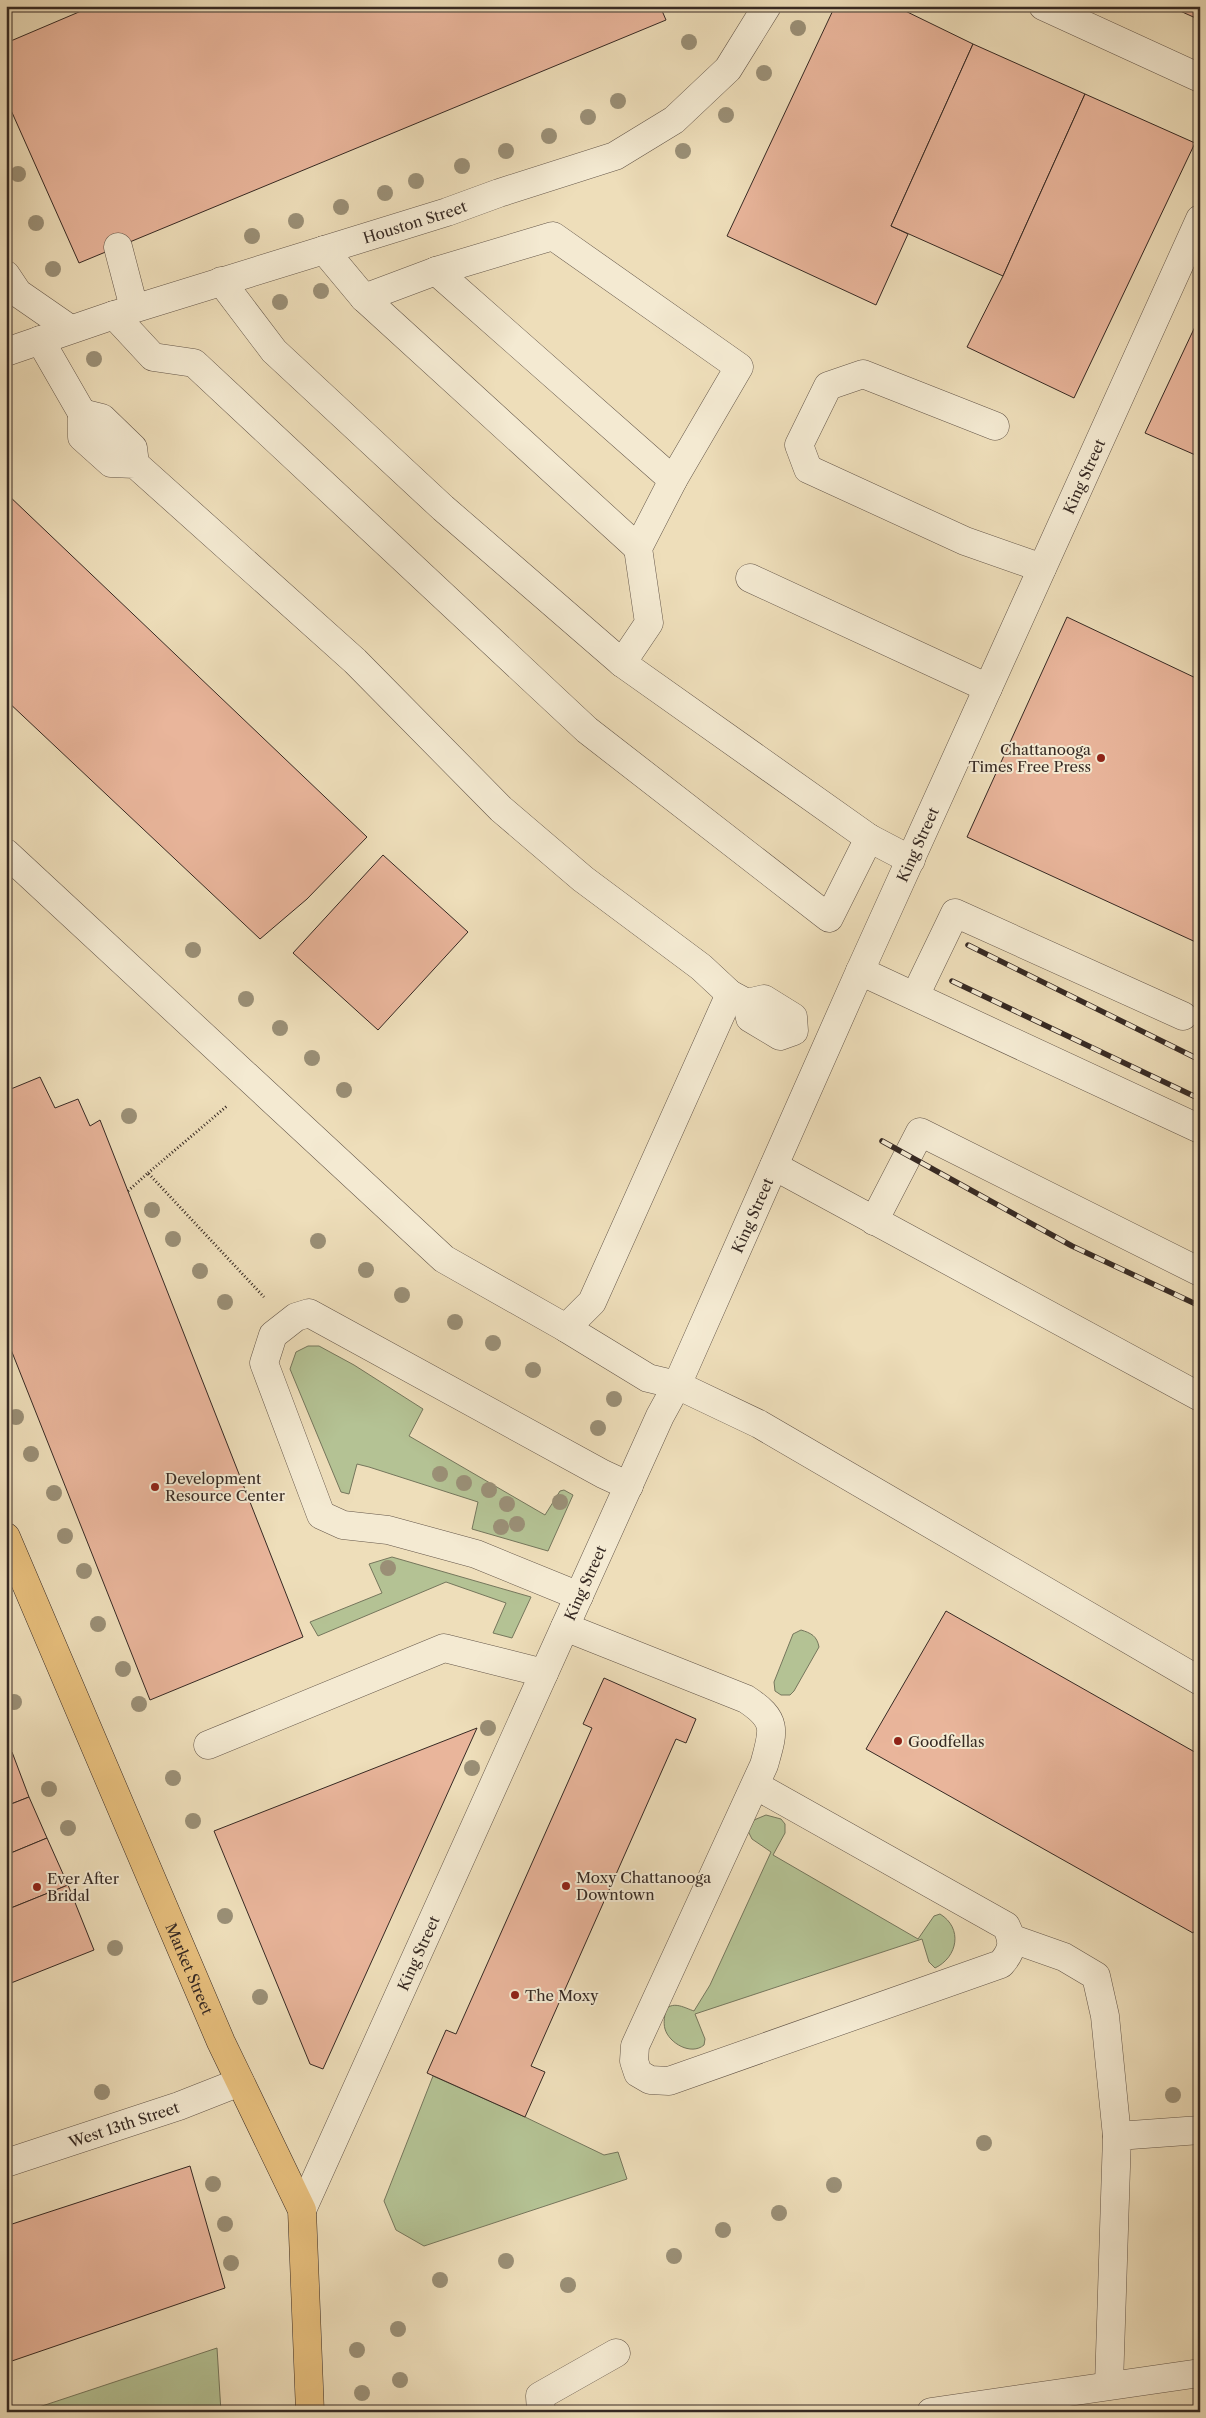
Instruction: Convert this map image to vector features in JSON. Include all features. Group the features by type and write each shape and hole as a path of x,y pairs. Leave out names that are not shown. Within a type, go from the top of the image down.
{"main road":[{"name":"Market Street","path":"6,1537 240,2082 302,2210 310,2412"}],"street":[{"name":"Houston Street","path":"6,352 70,329 447,212 615,156 674,120 728,69 768,6"},
{"path":"1043,6 1200,78"},
{"name":"King Street","path":"302,2210 628,1486 660,1416 677,1385 860,971 1200,219"},
{"path":"364,298 436,271 553,236 738,368 672,480 638,548 649,623 622,663"},
{"path":"118,247 124,312 153,357 194,363 587,730 829,918 869,838"},
{"path":"324,250 364,298 638,548"},
{"path":"436,271 672,480"},
{"path":"6,275 18,293 70,329"},
{"path":"221,281 274,351 443,508 622,663 869,838 911,860"},
{"path":"40,340 82,413 102,418 133,448 135,464 355,661 501,808 583,879 701,967 738,999 750,1018 780,1036 794,1032 826,1048"},
{"path":"995,426 863,374 828,386 800,445 808,469 965,541 1042,568"},
{"path":"750,578 988,688"},
{"path":"6,853 444,1259 566,1328 648,1378 677,1385 759,1424 1200,1681"},
{"path":"915,996 955,913 1183,1016"},
{"path":"860,971 1200,1129"},
{"path":"566,1328 592,1302 738,999"},
{"path":"874,1221 920,1132 1200,1272"},
{"path":"774,1166 1200,1397"},
{"path":"579,1596 476,1554 388,1530 343,1525 321,1515 264,1363 273,1335 296,1318 309,1313 628,1486"},
{"path":"565,1627 607,1642 746,1699 764,1711 771,1725 771,1742 756,1785 635,2046 634,2061 638,2073 650,2080 669,2081 1001,1964 1011,1953 1013,1939 1006,1926 756,1785"},
{"path":"208,1745 444,1648 544,1673"},
{"path":"1013,1939 1064,1957 1096,1976 1105,2016 1117,2136 1109,2385"},
{"name":"West 13th Street","path":"6,2163 179,2106 240,2082"},
{"path":"1117,2136 1200,2130"},
{"path":"541,2412 540,2396 616,2352"},
{"path":"931,2412 1199,2372"}],"path":[{"path":"128,1191 254,1083"},
{"path":"148,1173 289,1323"}],"green space":[{"path":"308,1346 319,1346 354,1365 423,1409 409,1436 545,1515 560,1491 564,1490 573,1495 548,1551 472,1529 478,1502 369,1467 357,1464 349,1494 341,1492 290,1369 296,1352"},
{"path":"392,1557 531,1597 512,1638 493,1633 506,1603 446,1582 318,1636 310,1622 382,1593 369,1564"},
{"path":"801,1630 813,1636 817,1640 819,1647 794,1691 790,1695 781,1695 775,1691 774,1682 793,1634"},
{"path":"766,1815 781,1819 785,1824 785,1833 773,1855 918,1939 934,1916 940,1914 947,1920 955,1934 953,1950 943,1963 935,1968 929,1962 922,1939 695,2014 705,2039 704,2045 693,2049 681,2046 667,2034 664,2024 666,2009 676,2005 694,2011 710,1985 771,1852 752,1839 748,1831 754,1820"},
{"path":"433,2076 604,2155 618,2152 627,2179 424,2246 396,2230 384,2201"},
{"path":"217,2348 221,2412 24,2412"}],"building":[{"path":"93,6 660,6 666,20 79,263 6,99 6,43"},
{"path":"835,6 895,6 973,44 891,226 908,234 876,305 727,236"},
{"path":"1169,6 1200,6 1200,20"},
{"path":"973,44 1085,94 1003,276 891,226"},
{"path":"1085,94 1195,143 1074,398 967,347 1003,276"},
{"path":"1200,316 1200,457 1145,433"},
{"path":"6,493 367,837 307,899 260,939 6,700"},
{"name":"Chattanooga Times Free Press","path":"1067,617 1200,680 1200,944 967,837"},
{"path":"383,855 468,932 378,1030 293,953"},
{"name":"Development Resource Center","path":"40,1077 55,1108 78,1099 90,1126 100,1120 303,1637 150,1700 6,1337 6,1091"},
{"path":"946,1611 1200,1755 1200,1923 1193,1933 866,1749"},
{"name":"Moxy Chattanooga Downtown","path":"604,1678 696,1719 686,1743 676,1739 531,2066 545,2072 525,2117 427,2073 446,2030 456,2034 592,1728 583,1724"},
{"path":"477,1728 323,2069 310,2064 214,1831"},
{"path":"12,1752 29,1797 6,1806 6,1755"},
{"path":"29,1797 47,1838 6,1855 6,1806"},
{"path":"47,1838 68,1885 6,1910 6,1855"},
{"path":"68,1885 94,1950 6,1985 6,1910"},
{"path":"190,2166 225,2288 6,2363 6,2226"}],"railway":[{"path":"968,945 1200,1060"},
{"path":"952,981 1200,1099"},
{"path":"882,1141 1072,1246 1200,1306"}],"place":[{"name":"Chattanooga Times Free Press","path":"1101,758"},
{"name":"Development Resource Center","path":"155,1487"},
{"name":"Goodfellas","path":"898,1741"},
{"name":"Moxy Chattanooga Downtown","path":"566,1886"},
{"name":"Ever After Bridal","path":"37,1887"},
{"name":"The Moxy","path":"515,1995"}]}
